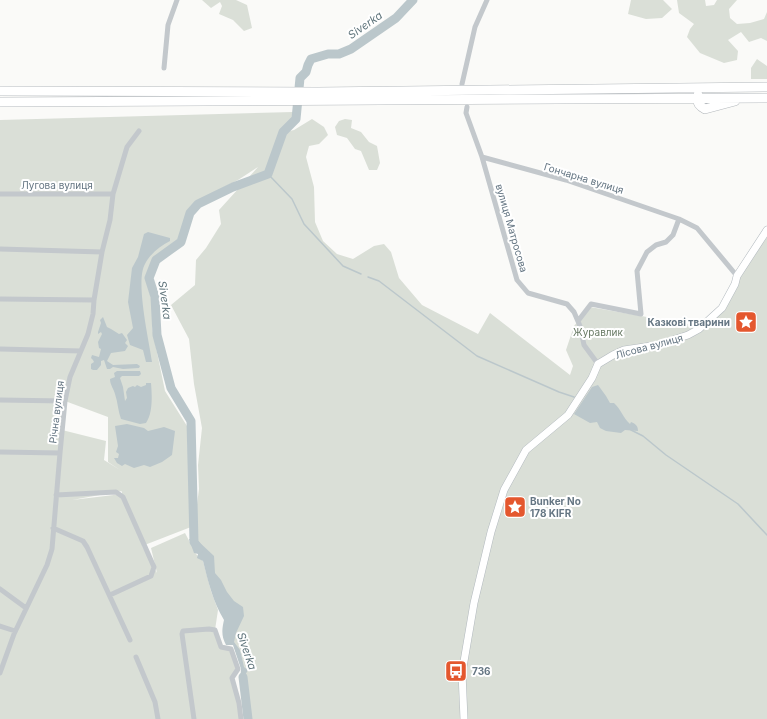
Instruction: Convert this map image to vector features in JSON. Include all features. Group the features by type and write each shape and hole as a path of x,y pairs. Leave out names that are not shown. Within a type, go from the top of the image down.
{"highway":[{"path":"319,96 459,87 475,95 697,99"},
{"path":"739,87 706,90 700,92 697,99 698,104 705,109 747,98 767,98"},
{"path":"0,92 319,96 456,100 475,95 767,87"},
{"path":"0,102 276,96"}],"street":[{"path":"164,68 168,25 177,0"},
{"path":"459,87 475,27 487,0"},
{"name":"вулиця Матросова","path":"467,107 466,113 482,157 517,280 528,293 567,304 574,312 578,321 584,345 598,364"},
{"name":"Річна вулиця","path":"1,670 15,631 47,565 52,549 65,401 70,377 82,351 93,314 102,252 110,220 113,194 127,147 139,131"},
{"name":"Гончарна вулиця","path":"482,157 566,180 679,218 697,228 737,276"},
{"name":"Лугова вулиця","path":"0,194 113,194"},
{"path":"578,321 591,304 641,314 637,271 647,252 666,242 672,235 679,218"},
{"name":"Лісова вулиця","path":"598,364 613,354 624,350 658,345 696,331 722,308 735,284 737,276 767,230"},
{"path":"0,249 102,252"},
{"path":"0,299 94,300"},
{"path":"0,349 82,351"},
{"path":"464,719 462,673 473,611 490,532 504,490 526,450 568,415 592,378 598,364"},
{"path":"0,400 65,401"},
{"path":"0,452 60,453"},
{"path":"56,495 116,492 123,497 154,567 151,576 110,595"},
{"path":"53,528 82,542 87,547 130,640"},
{"path":"0,589 26,608"},
{"path":"0,626 15,631"},
{"path":"194,719 182,634 183,631 209,629 215,630 220,646 230,649 238,669 232,678 242,719"},
{"path":"136,657 155,702 158,719"}],"green space":[{"path":"202,0 236,0 247,5 252,28 244,31 233,20 219,14 222,6 220,2 211,8"},
{"path":"631,0 663,0 672,9 662,18 646,19 628,14"},
{"path":"677,0 705,0 706,6 714,5 717,0 737,0 729,9 730,18 737,24 750,23 764,19 767,12 767,41 761,38 749,42 741,32 728,40 738,51 737,60 724,63 700,53 687,37 694,24 679,13"},
{"path":"757,59 767,66 767,79 751,79 751,68"},
{"name":"Журавлик","path":"293,112 296,119 286,132 294,130 312,119 324,127 328,135 319,144 309,146 306,157 314,187 315,222 323,241 337,254 353,259 374,246 384,244 391,252 399,278 422,305 478,334 490,313 570,375 573,366 566,350 574,326 590,307 698,326 709,321 767,235 767,719 248,719 243,683 243,668 235,650 230,616 209,568 192,543 199,489 198,465 202,428 194,384 189,339 171,305 195,285 196,260 206,248 221,224 219,210 258,167 238,180 201,199 189,211 178,239 154,259 145,277 153,305 152,328 165,391 187,426 191,527 142,546 157,573 151,548 185,533 196,554 203,561 218,610 215,630 221,646 231,649 238,669 232,678 241,719 0,719 0,120","holes":["65,401 108,417 108,462 120,470 104,460 106,441 62,430","122,491 122,494 72,500"]},
{"path":"345,119 352,120 351,128 361,132 369,142 377,146 380,163 377,170 369,170 361,151 355,149 347,138 337,135 335,127 339,121"}],"shaded area":[{"path":"148,232 170,238 170,241 152,254 145,264 142,272 142,297 152,362 146,362 143,350 130,345 127,335 133,328 128,302 132,268 138,257 144,234"},
{"path":"103,317 107,327 119,334 122,333 127,340 125,343 128,346 125,351 111,353 107,361 113,365 137,364 140,366 139,368 123,369 113,367 107,369 104,360 101,361 101,365 97,370 91,369 91,364 94,362 91,358 92,355 99,357 101,349 99,348 98,342 102,334 101,332 98,334 98,332 101,323 100,320"},
{"path":"117,371 140,371 141,374 139,376 122,376 120,378 125,401 127,398 126,392 128,388 133,386 135,387 137,385 141,387 146,385 146,383 151,383 151,409 146,423 140,424 121,419 116,397 110,381 110,379 115,377 114,373"},
{"path":"598,385 610,403 614,403 616,405 630,424 631,422 636,425 638,431 625,430 621,433 606,431 600,428 597,422 590,423 574,414 592,387"},
{"path":"127,424 144,428 148,431 164,427 175,431 172,455 162,462 150,467 144,465 134,468 125,464 122,466 117,463 114,458 118,458 119,454 116,452 118,446 115,426"},
{"path":"189,539 197,540 214,556 215,573 234,601 243,607 244,616 236,633 234,642 240,650 244,667 248,670 244,677 245,689 240,683 241,669 233,645 226,645 223,639 222,629 224,620 214,599 203,561 197,558 198,554 194,553"}],"waterway":[{"name":"Siverka","path":"199,549 194,542 191,421 171,388 157,335 155,297 149,278 156,260 181,242 190,213 198,204 233,187 268,174 283,132 296,119 300,78 306,72 311,59 328,54 339,54 351,49 396,18 413,0"},
{"path":"268,174 292,199 304,224 343,266 361,274"},
{"path":"368,277 379,281 477,356 559,392 574,397"},
{"path":"631,430 643,436 666,455 738,504 767,535"},
{"name":"Siverka","path":"243,677 248,719"}],"place":[{"name":"Казкові тварини","path":"746,322"},
{"name":"Bunker No 178 KIFR","path":"515,507"},
{"name":"736","path":"456,671"}]}
